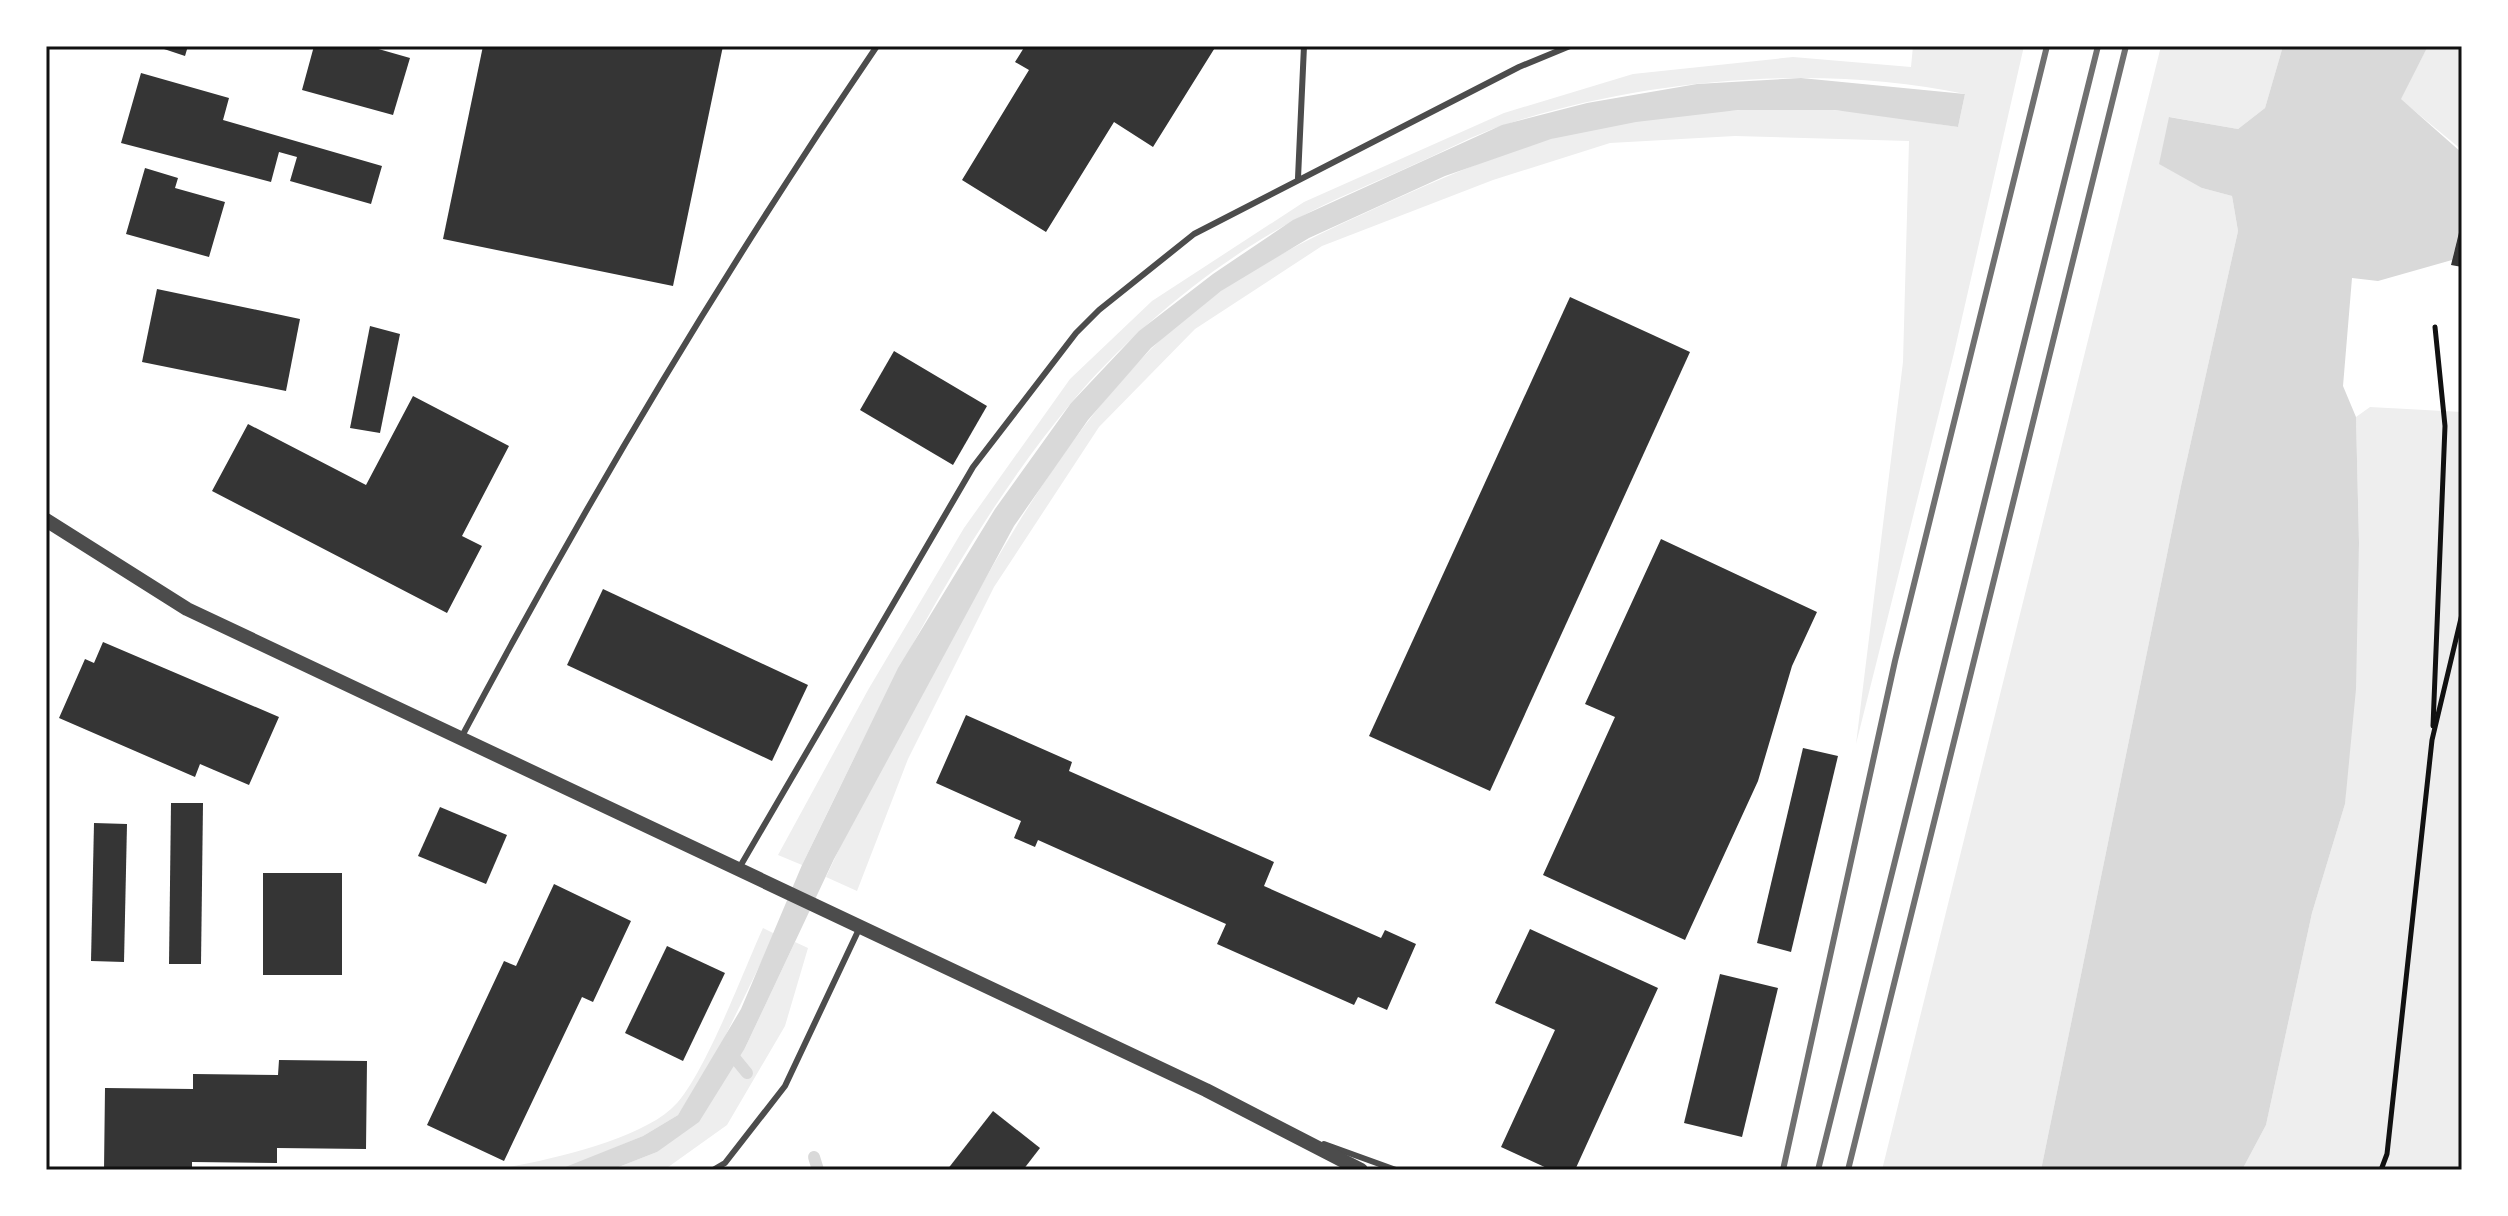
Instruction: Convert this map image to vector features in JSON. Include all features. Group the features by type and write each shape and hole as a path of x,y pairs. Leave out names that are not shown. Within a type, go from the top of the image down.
{"street":[{"path":"46,520 187,609 1293,1133 1361,1170"}],"lane":[{"path":"460,739 530,608 663,380 801,157 877,46"},
{"path":"1298,178 1304,46"},
{"path":"738,870 973,467 1076,333 1099,310 1194,234 1519,67 1570,46"},
{"path":"713,1170 725,1163 785,1086 860,927"},
{"path":"1293,1133 1396,1170"}],"path":[{"path":"2381,1170 2387,1154 2432,740 2445,426 2435,327"},
{"path":"2432,740 2462,614"}],"shaded area":[{"path":"1913,46 2024,46 1954,353 1856,744 1903,362 1909,141 1735,136 1610,143 1493,180 1322,246 1195,329 1099,427 994,587 908,759 857,891 826,877 881,766 1035,496 1118,384 1173,328 1223,290 1278,256 1409,193 1502,155 1584,130 1654,118 1762,109 1848,111 1958,127 1965,94 1851,79 1792,78 1673,87 1558,109 1492,129 1295,220 1234,257 1174,301 1094,377 1030,456 956,568 923,626 860,745 802,865 778,855 868,690 964,528 1070,379 1152,301 1304,202 1504,113 1633,74 1793,57 1911,67"},
{"path":"2161,46 2283,46 2265,108 2238,129 2170,117 2202,188 2232,196 2238,231 2181,486 2041,1170 1882,1170"},
{"path":"2283,46 2428,46 2401,99 2462,153 2462,219 2452,260 2378,281 2352,278 2343,386 2356,417 2359,543 2356,689 2345,804 2312,913 2266,1125 2242,1170 2041,1170 2181,486 2238,231 2232,196 2202,188 2159,164 2169,117 2238,129 2265,108"},
{"path":"2428,46 2462,46 2462,150 2400,99"},
{"path":"1801,78 1965,94 1958,127 1835,110 1738,110 1636,122 1551,139 1445,176 1309,238 1221,291 1151,348 1088,420 1014,526 834,859 745,1048 699,1122 657,1152 611,1170 558,1170 643,1136 678,1115 741,1009 802,865 898,668 995,509 1071,403 1139,331 1213,274 1293,220 1502,125 1587,103 1697,84"},
{"path":"2370,407 2462,412 2462,1170 2242,1170 2266,1125 2312,913 2345,804 2359,543 2356,417"},
{"path":"763,928 775,934 715,1057 678,1115 643,1136 563,1169 492,1170 560,1156 611,1141 655,1121 671,1109 696,1076 709,1051"},
{"path":"795,942 808,948 785,1026 727,1125 664,1170 611,1170 657,1152 745,1048"}],"building":[{"path":"155,46 188,46 185,56"},
{"path":"314,46 368,46 410,58 393,115 302,90"},
{"path":"483,46 723,46 673,286 443,239"},
{"path":"1025,46 1216,46 1153,147 1114,122 1046,232 962,180 1029,70 1015,62"},
{"path":"141,73 229,98 223,120 382,166 371,204 290,181 297,157 279,152 271,182 121,143"},
{"path":"145,168 178,178 175,188 225,202 209,257 126,234"},
{"path":"2462,224 2462,267 2451,265"},
{"path":"157,289 300,319 286,391 142,362"},
{"path":"1570,297 1690,352 1490,791 1369,736"},
{"path":"370,326 400,334 380,433 350,428"},
{"path":"894,351 987,406 953,465 860,410"},
{"path":"413,396 509,446 462,536 482,546 447,613 212,491 248,424 366,485"},
{"path":"1661,539 1817,612 1792,666 1758,781 1685,940 1543,875 1615,717 1585,704"},
{"path":"603,589 808,685 772,761 567,665"},
{"path":"103,642 279,717 249,785 200,764 195,777 59,718 85,659 94,663"},
{"path":"966,715 1072,762 1069,771 1274,862 1264,886 1381,938 1385,930 1416,944 1387,1010 1358,997 1354,1005 1217,944 1226,924 1038,840 1035,847 1014,838 1021,821 936,783"},
{"path":"1803,748 1838,756 1791,952 1757,943"},
{"path":"171,803 203,803 201,964 169,964"},
{"path":"440,807 507,835 486,884 418,856"},
{"path":"94,823 127,824 124,962 91,961"},
{"path":"263,873 342,873 342,975 263,975"},
{"path":"554,884 631,921 593,1002 582,997 504,1161 427,1125 504,961 516,966"},
{"path":"1530,929 1658,988 1575,1170 1551,1170 1501,1147 1555,1030 1495,1003"},
{"path":"667,946 725,973 683,1061 625,1033"},
{"path":"1720,974 1778,988 1742,1137 1684,1123"},
{"path":"279,1060 367,1061 366,1149 277,1148 277,1163 192,1162 192,1170 104,1170 105,1088 193,1089 193,1074 278,1075"},
{"path":"993,1111 1040,1148 1023,1170 947,1170"}],"waterway":[{"path":"729,1051 747,1073"},
{"path":"814,1157 818,1170"}],"railway":[{"path":"1783,1170 1895,661 2047,46"},
{"path":"1818,1170 2098,46"},
{"path":"1848,1170 2126,46"}]}
